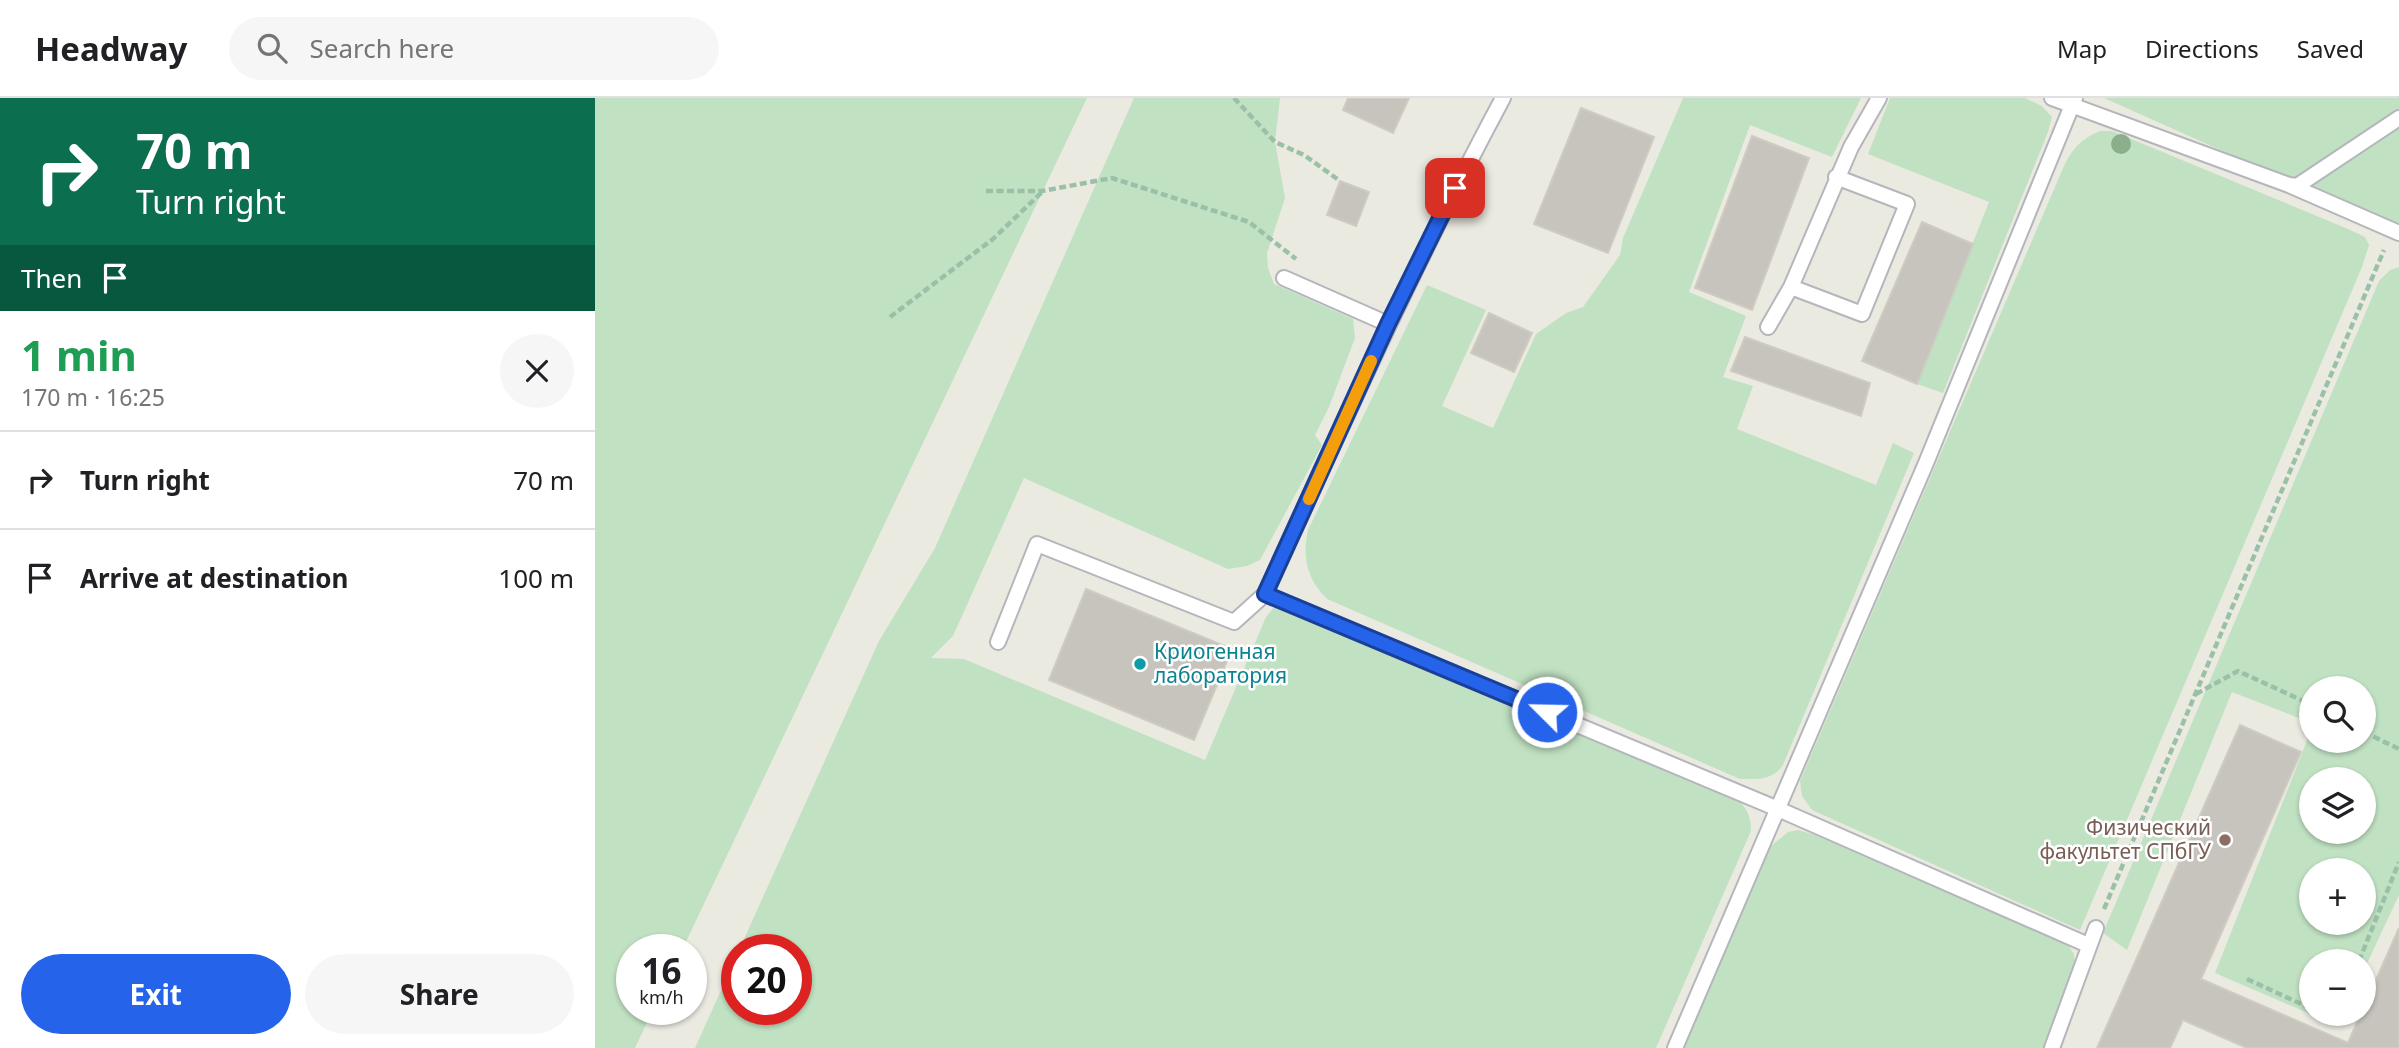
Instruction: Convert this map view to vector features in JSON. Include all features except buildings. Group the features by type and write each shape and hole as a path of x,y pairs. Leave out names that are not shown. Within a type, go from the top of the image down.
{"lane":[{"path":"997,642 1037,544 1234,622 1265,594 1388,324 1503,98"},
{"path":"1768,327 1791,287 1836,177 1879,98"},
{"path":"2052,98 2073,102 2289,185 2396,231"},
{"path":"1675,1048 1926,463 2073,102"},
{"path":"2289,185 2297,186 2399,118"},
{"path":"1791,287 1862,314 1867,302 1906,204 1836,177"},
{"path":"1284,278 1388,324"},
{"path":"1265,594 1778,809 2088,946"},
{"path":"2052,1048 2096,928"}],"path":[{"path":"1234,98 1275,142 1304,155 1340,181"},
{"path":"986,191 1042,191 1112,178 1249,222 1293,256"},
{"path":"890,317 993,239 1042,191"},
{"path":"2096,928 2396,231"},
{"path":"2195,695 2238,671 2299,699"},
{"path":"2376,738 2399,749"},
{"path":"2364,949 2399,862"},
{"path":"2247,979 2299,1003"}],"green space":[{"path":"595,98 1087,98 690,934 616,934 616,1025 646,1025 635,1048 595,1048"},
{"path":"1134,98 1280,98 1275,142 1285,198 1267,253 1268,268 1274,284 1353,319 1355,338 1329,407 1315,435 1322,445 1260,560 1247,566 1228,569 1024,478 953,636 931,658 964,659 1205,760 1266,617 1275,606 1288,605 1739,801 1748,814 1751,831 1656,1048 695,1048 721,990 721,1025 812,1025 812,934 746,934 879,641 935,548"},
{"path":"1683,98 1861,98 1832,157 1750,125 1689,292 1746,316 1723,377 1753,386 1737,429 1876,485 1893,443 1914,453 1783,765 1774,774 1759,779 1740,779 1327,599 1315,584 1306,558 1308,530 1427,285 1486,310 1442,406 1493,428 1536,334 1566,313 1583,307 1620,255 1623,238"},
{"path":"1890,98 2025,98 2042,106 2052,117 1943,393 1917,384 1989,202 1868,154"},
{"path":"2104,98 2399,98 2399,230"},
{"path":"2100,131 2112,131 2348,229 2365,237 2369,245 2362,267 2080,930 1812,810 1802,796 1800,781 2064,166 2078,145"},
{"path":"2399,267 2399,895 2374,949 2299,949 2299,1009 2215,973 2302,753 2376,753 2376,676 2299,676 2299,718 2232,692 2127,950 2103,933 2379,281 2390,270"},
{"path":"1798,830 2068,945 2074,954 2076,971 2045,1048 1684,1048 1771,846 1788,832"}],"slow traffic":[{"path":"1309,499 1371,361"}],"place":[{"name":"Криогенная лаборатория","path":"1140,664"},
{"name":"Физический факультет СПбГУ","path":"2225,840"}],"route":[{"path":"1455,188 1388,324 1265,594 1547,712"}]}
